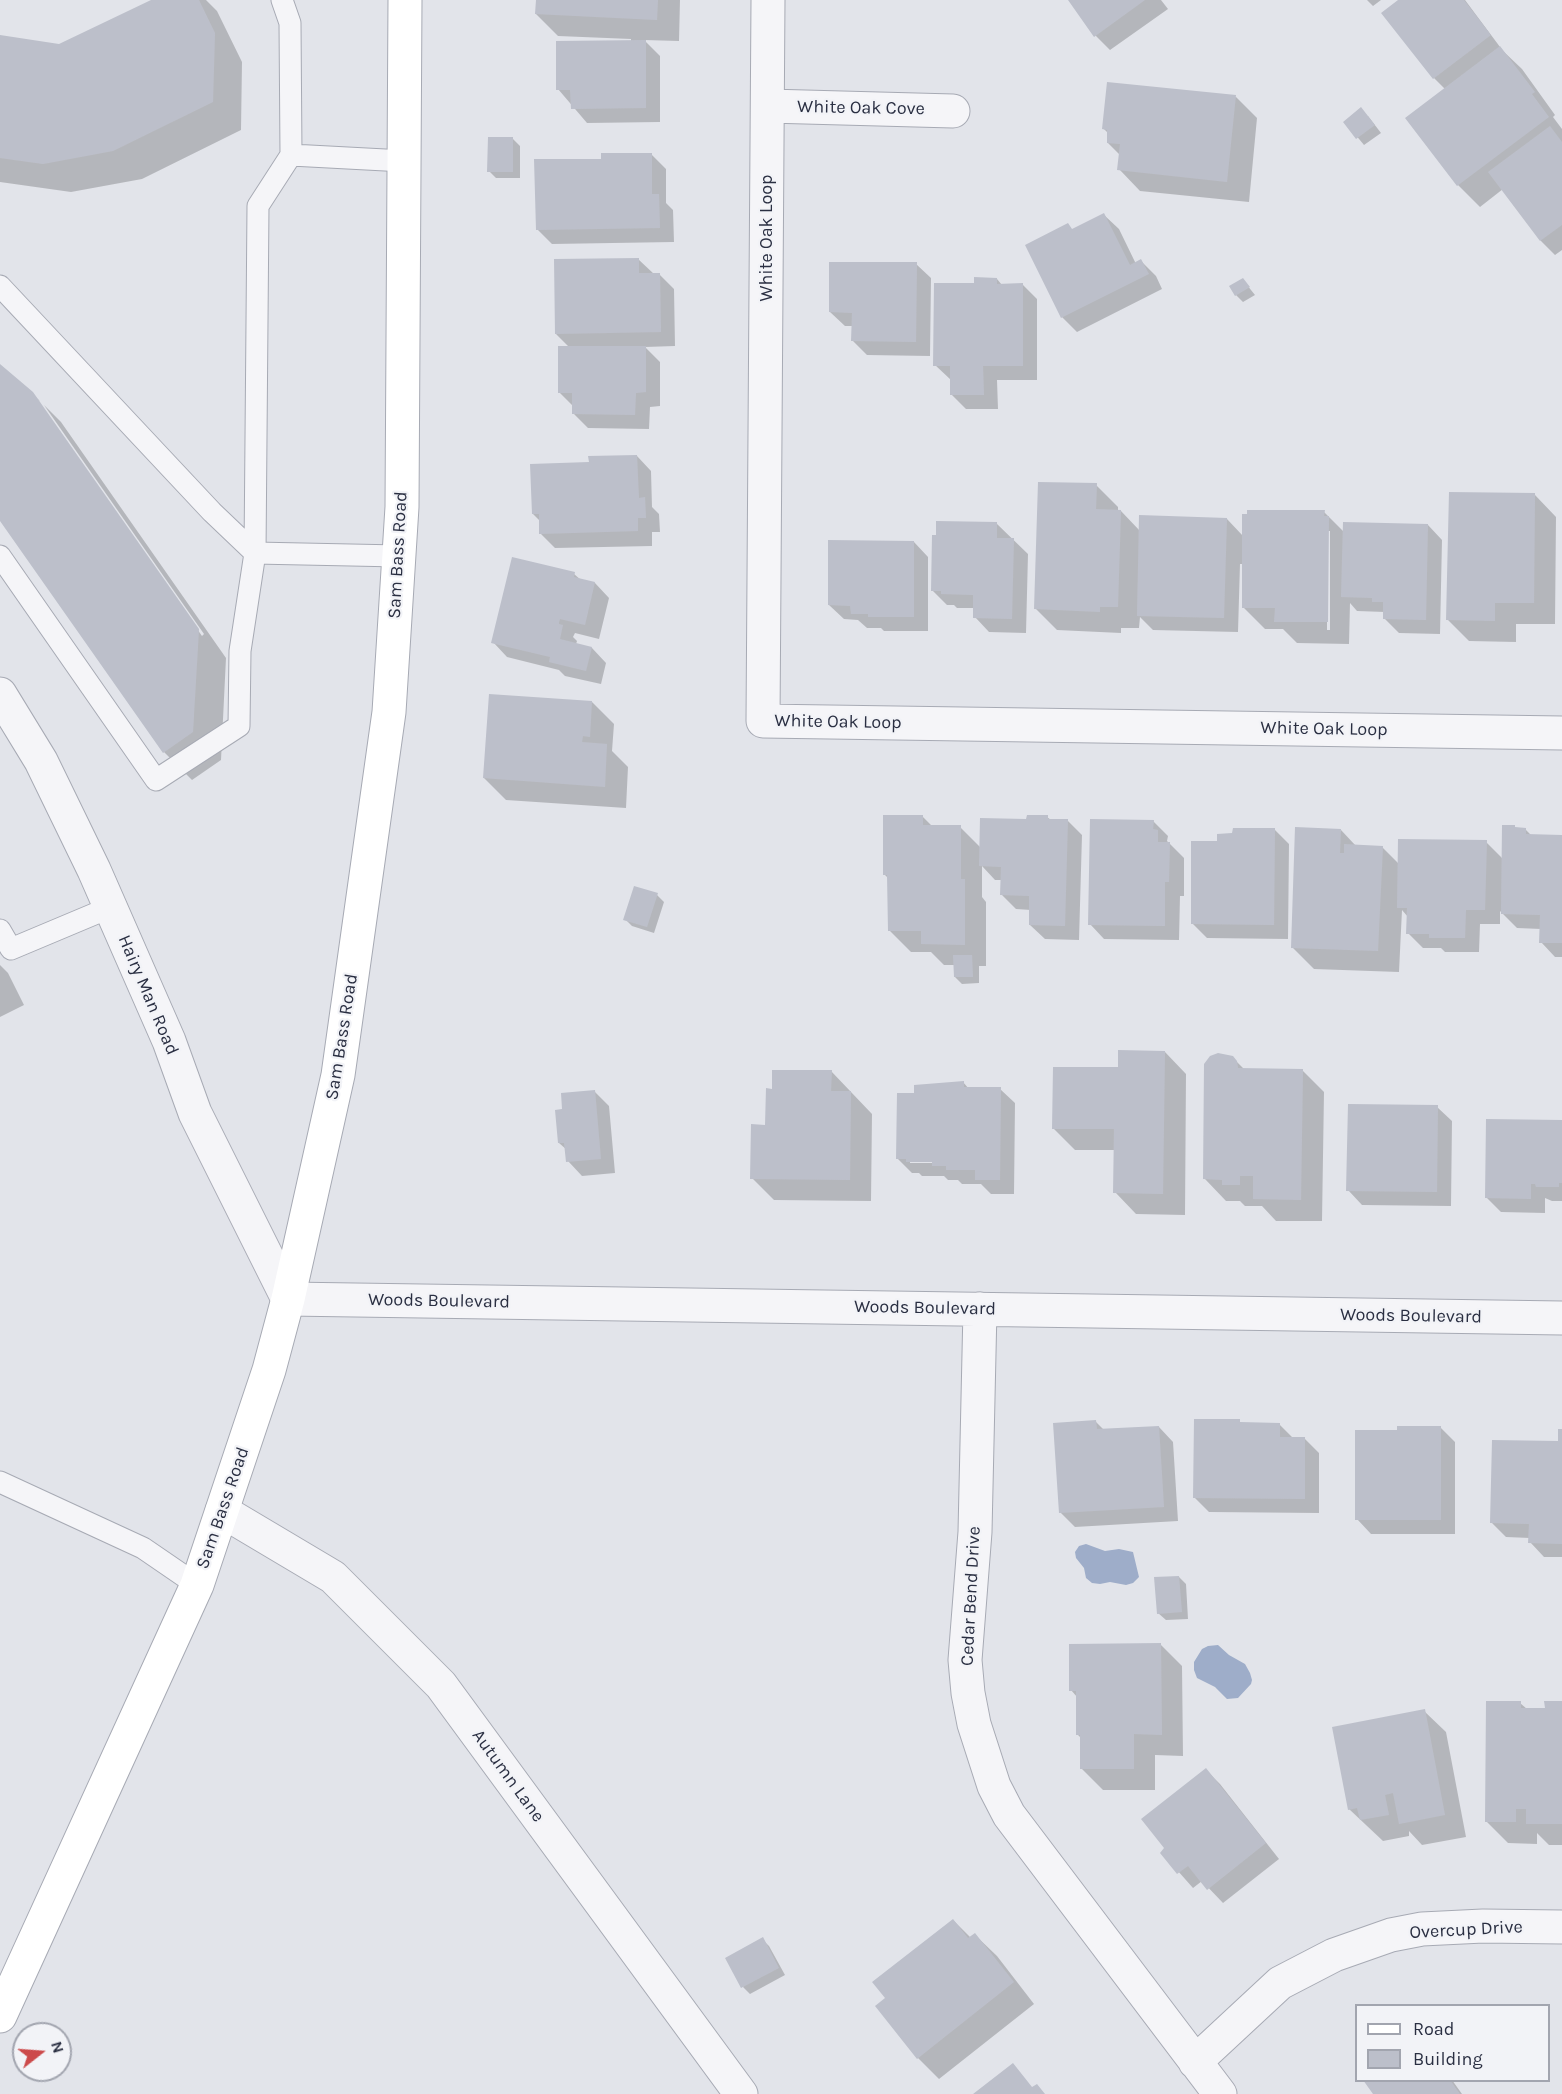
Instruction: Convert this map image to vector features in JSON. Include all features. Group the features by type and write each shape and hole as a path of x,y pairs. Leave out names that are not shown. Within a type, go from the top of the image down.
{"main road":[{"name":"Sam Bass Road","path":"0,2016 197,1585 269,1370 288,1299 338,1075 389,712 399,556 402,507 405,0"}],"street":[{"name":"White Oak Loop","path":"768,0 763,721 1562,733"},
{"name":"White Oak Cove","path":"768,106 953,111"},
{"name":"Hairy Man Road","path":"0,694 41,761 111,907 169,1041 195,1113 288,1299"},
{"name":"Woods Boulevard","path":"288,1299 1562,1318"},
{"name":"Cedar Bend Drive","path":"980,1309 975,1532 965,1660 974,1724 994,1786 1008,1815 1220,2094"},
{"name":"Autumn Lane","path":"222,1511 333,1577 441,1685 741,2094"},
{"name":"Overcup Drive","path":"1195,2062 1280,1983 1334,1955 1391,1935 1422,1929 1483,1926 1562,1927"}],"lane":[{"path":"0,556 156,780 239,726 240,651 255,553 258,206 291,155 290,23 282,0"},
{"path":"291,155 404,161"},
{"path":"0,286 212,512 255,553 399,556"},
{"path":"0,930 11,948 111,907"},
{"path":"0,1482 142,1548 197,1585"}],"water":[{"path":"1086,1544 1105,1551 1119,1549 1133,1552 1139,1577 1133,1583 1126,1585 1110,1582 1092,1583 1086,1578 1084,1568 1076,1558 1075,1552 1079,1546"},
{"path":"1218,1645 1229,1655 1245,1664 1250,1673 1251,1684 1238,1698 1227,1699 1215,1687 1197,1678 1194,1662 1202,1649"}],"building":[{"path":"151,0 199,0 215,33 213,102 113,151 43,164 0,158 0,35 59,44"},
{"path":"536,0 658,0 657,20 535,14"},
{"path":"1068,0 1145,0 1094,37"},
{"path":"1398,0 1464,0 1491,35 1433,79 1381,13"},
{"path":"646,40 646,108 571,109 570,90 556,90 556,41"},
{"path":"1500,46 1535,92 1532,94 1549,117 1457,186 1405,118"},
{"path":"1107,82 1236,95 1227,182 1117,170 1120,144 1107,143 1107,130 1102,129"},
{"path":"1361,107 1375,125 1356,139 1343,122"},
{"path":"1550,126 1562,142 1562,225 1540,241 1488,172"},
{"path":"488,137 513,137 513,172 487,172"},
{"path":"601,153 652,153 652,194 659,194 660,228 536,230 534,159 601,159"},
{"path":"1104,213 1130,265 1141,259 1149,274 1061,318 1025,245 1068,223 1072,229"},
{"path":"639,258 639,273 660,273 661,332 555,334 554,259"},
{"path":"829,262 917,262 916,342 851,341 852,313 829,312"},
{"path":"974,277 997,278 997,284 1023,283 1023,366 983,366 984,395 950,395 950,366 933,366 934,283 974,283"},
{"path":"1243,278 1250,287 1235,296 1229,286"},
{"path":"558,346 646,346 646,392 636,393 635,415 572,414 572,393 558,393"},
{"path":"0,364 33,392 199,629 193,732 163,753 0,521"},
{"path":"637,455 639,498 645,497 646,518 638,518 638,531 539,534 539,514 532,514 530,464 589,462 588,456"},
{"path":"1038,482 1097,483 1096,509 1121,510 1118,607 1100,607 1100,612 1034,609"},
{"path":"1449,492 1535,493 1534,603 1495,603 1495,621 1446,620"},
{"path":"1247,510 1325,510 1324,516 1329,516 1328,622 1274,622 1275,608 1242,608 1242,514 1247,514"},
{"path":"1139,515 1227,518 1224,618 1137,616"},
{"path":"936,521 997,522 997,538 1014,538 1012,619 973,618 973,595 941,594 941,591 931,591 932,535 936,535"},
{"path":"1343,522 1428,524 1426,620 1383,619 1383,602 1372,602 1372,598 1341,597"},
{"path":"828,540 914,541 914,617 868,617 868,614 851,614 850,606 828,605"},
{"path":"512,557 575,572 574,577 595,582 585,625 560,619 559,622 563,625 560,639 592,647 586,671 549,662 550,657 491,643"},
{"path":"489,694 592,701 590,737 583,736 582,742 607,744 605,787 483,778"},
{"path":"883,815 923,815 923,825 961,825 961,879 965,879 965,945 921,944 921,931 888,931 887,875 883,875"},
{"path":"1027,815 1048,815 1048,819 1068,819 1065,926 1029,925 1029,896 1000,895 1001,867 979,866 980,818 1026,819"},
{"path":"1090,819 1154,820 1153,829 1158,830 1158,842 1170,842 1169,882 1165,882 1165,926 1088,925"},
{"path":"1502,825 1526,828 1526,834 1562,835 1562,943 1539,943 1540,915 1501,914"},
{"path":"1295,827 1341,829 1340,853 1344,853 1344,844 1383,846 1378,951 1291,948"},
{"path":"1233,828 1275,828 1274,925 1191,924 1191,841 1217,841 1217,834 1232,833"},
{"path":"1398,839 1487,840 1485,910 1466,910 1465,938 1429,938 1429,934 1406,934 1407,908 1397,908"},
{"path":"634,886 658,893 647,927 623,920"},
{"path":"953,955 972,955 973,977 954,977"},
{"path":"1118,1050 1165,1051 1163,1194 1113,1193 1114,1129 1052,1129 1053,1067 1118,1067"},
{"path":"1218,1053 1233,1056 1238,1068 1303,1069 1301,1200 1253,1199 1253,1176 1240,1176 1240,1185 1222,1185 1222,1180 1203,1179 1204,1064 1210,1056"},
{"path":"772,1070 832,1070 831,1091 851,1091 850,1180 750,1179 751,1124 765,1125 766,1088 772,1089"},
{"path":"964,1081 964,1087 1001,1087 1000,1180 975,1180 975,1170 946,1170 946,1166 932,1166 932,1162 906,1162 906,1159 896,1159 897,1093 914,1093 914,1085"},
{"path":"595,1090 601,1159 566,1162 564,1143 558,1143 555,1110 562,1109 561,1093"},
{"path":"1348,1104 1438,1105 1437,1192 1346,1191"},
{"path":"1486,1119 1562,1120 1562,1183 1559,1183 1559,1187 1536,1187 1535,1184 1531,1184 1531,1199 1485,1198"},
{"path":"1194,1419 1240,1419 1240,1422 1280,1423 1280,1437 1305,1437 1305,1499 1193,1498"},
{"path":"1096,1420 1097,1429 1159,1426 1164,1507 1059,1513 1053,1423"},
{"path":"1397,1426 1441,1426 1441,1520 1355,1520 1355,1430 1397,1430"},
{"path":"1558,1429 1562,1429 1562,1544 1528,1543 1529,1524 1490,1523 1492,1440 1558,1441"},
{"path":"1179,1576 1182,1612 1157,1614 1154,1577"},
{"path":"1161,1643 1162,1735 1134,1734 1134,1769 1080,1769 1080,1735 1076,1735 1076,1691 1069,1691 1069,1644"},
{"path":"1486,1701 1521,1701 1521,1708 1545,1708 1544,1701 1562,1701 1562,1824 1526,1824 1526,1809 1516,1809 1516,1822 1485,1822"},
{"path":"1425,1709 1445,1815 1399,1824 1393,1793 1385,1795 1389,1815 1360,1820 1357,1808 1348,1810 1332,1727"},
{"path":"1206,1768 1266,1843 1207,1890 1188,1866 1177,1874 1160,1853 1164,1848 1141,1819"},
{"path":"953,1919 968,1938 975,1933 1014,1982 917,2059 875,2006 885,1998 872,1982"},
{"path":"763,1937 779,1968 741,1988 725,1958"},
{"path":"1013,2063 1032,2087 1037,2084 1045,2094 973,2094"},
{"path":"1364,2082 1451,2082 1460,2094 1373,2094"}]}
